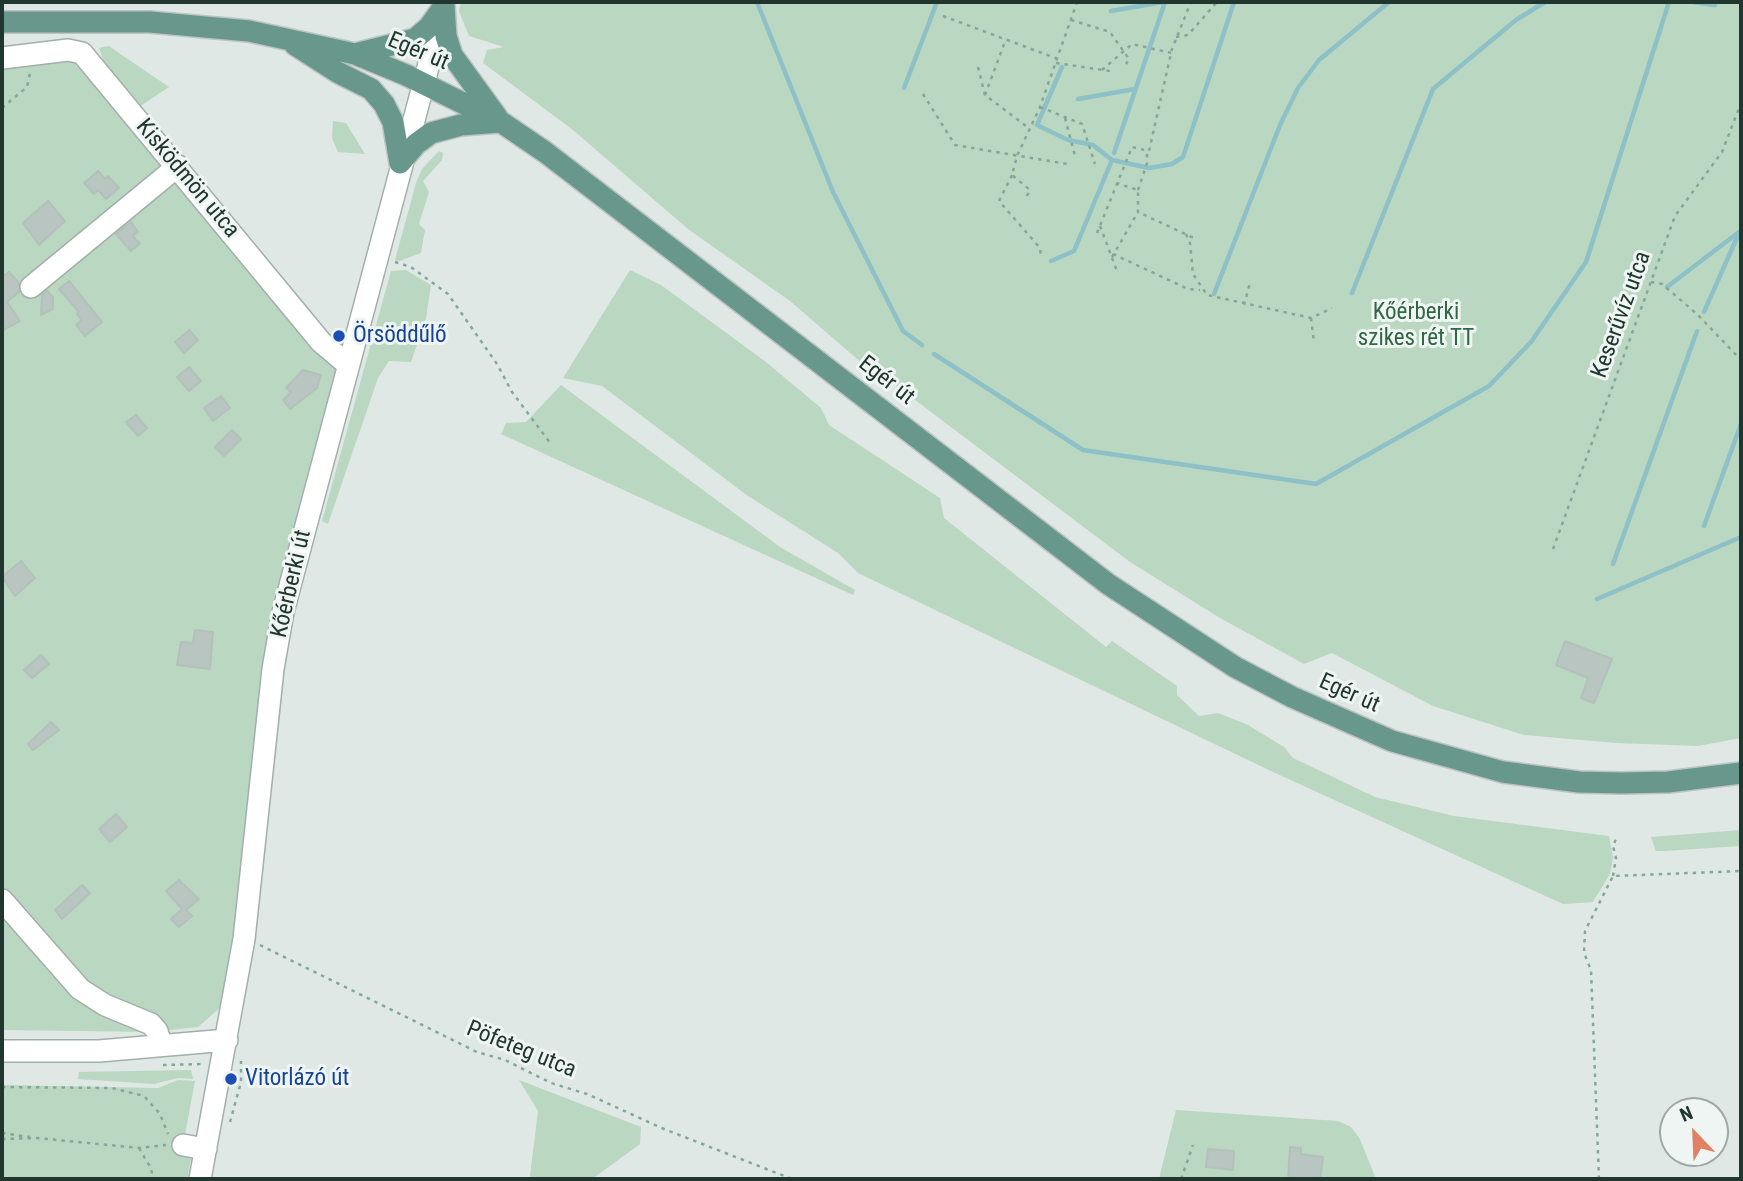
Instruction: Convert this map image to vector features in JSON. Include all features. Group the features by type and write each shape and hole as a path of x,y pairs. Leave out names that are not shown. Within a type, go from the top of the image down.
{"main road":[{"path":"355,54 389,48 415,38 429,27 444,4"},
{"path":"444,4 446,36 452,55 500,122"},
{"name":"Egér út","path":"2,22 150,22 236,29 355,54 423,82 500,122 556,160 1098,577 1235,667 1292,697 1392,741 1469,764 1516,774 1579,782 1621,783 1668,782 1741,773"},
{"path":"286,38 337,72 370,89 377,96 393,122 400,163"},
{"path":"400,163 416,144 431,133 461,125 500,122"}],"street":[{"name":"Kőérberki út","path":"200,1179 234,1046 275,657 283,612 444,4"},
{"name":"Kisködmön utca","path":"2,58 68,50 82,53 321,342 347,363"},
{"path":"31,288 178,166"},
{"path":"2,900 80,989 105,1005 151,1024 158,1031 161,1044"},
{"path":"2,1051 99,1051 161,1044 234,1046"},
{"path":"177,1144 206,1149"}],"path":[{"path":"1041,257 1040,248 999,201 1040,107 1077,2"},
{"path":"1112,255 1138,212 1138,190 1147,163 1147,151 1171,52 1191,2"},
{"path":"1177,37 1188,35 1217,2"},
{"path":"943,16 1057,61 1110,71"},
{"path":"1071,20 1110,32 1129,59 1126,64"},
{"path":"985,95 1006,39"},
{"path":"1102,70 1132,44 1171,52"},
{"path":"2,108 27,87 31,53"},
{"path":"978,67 985,95 1030,129"},
{"path":"923,94 955,145 1067,164"},
{"name":"Keserűvíz utca","path":"1553,549 1675,216 1722,152 1741,103"},
{"path":"1040,107 1082,124 1095,164"},
{"path":"1065,117 1075,156"},
{"path":"1097,233 1132,147 1147,151"},
{"path":"1012,175 1030,190 1027,196"},
{"path":"1116,183 1138,190"},
{"path":"1138,212 1196,239"},
{"path":"1100,226 1117,271"},
{"path":"1186,234 1190,243 1193,274 1201,290"},
{"path":"1112,255 1188,289 1201,290 1219,299 1311,318 1332,309"},
{"path":"375,257 411,267 449,294 497,364 512,392 551,444"},
{"path":"1651,282 1662,284 1697,314 1741,360"},
{"path":"1244,304 1250,283"},
{"path":"1311,318 1314,343"},
{"path":"1599,1179 1591,970 1584,953 1585,931 1613,876 1616,858 1613,846 1616,839"},
{"path":"1613,876 1741,871"},
{"name":"Pöfeteg utca","path":"244,939 256,942 477,1052 505,1060 551,1083 587,1094 664,1129 792,1179"},
{"path":"226,1132 241,1082 234,1046"},
{"path":"2,1087 112,1088 144,1096 160,1114 177,1144 139,1147 2,1133"},
{"path":"2,1139 37,1138"},
{"path":"1181,1179 1193,1145"},
{"path":"139,1147 151,1168 153,1179"}],"green space":[{"name":"Kőérberki szikes rét TT","path":"461,2 1741,2 1741,738 1698,746 1616,743 1524,735 1433,706 1332,653 1304,664 1220,618 1130,562 882,375 878,377 790,301 688,229 573,130 483,63 487,50 504,47 469,36 459,11"},
{"path":"109,46 169,87 139,107 103,60 99,48"},
{"path":"68,50 347,364 299,551 244,939 222,1006 198,1027 152,1032 2,1030 2,58"},
{"path":"333,121 346,123 365,154 338,152 332,138"},
{"path":"439,151 443,153 442,160 423,181 429,192 419,224 425,230 421,253 400,261 395,260 416,183 422,169"},
{"path":"406,270 431,285 426,318 411,362 389,361 378,378 328,524 322,521 391,271"},
{"path":"630,270 661,285 766,362 821,408 829,425 940,498 944,518 1106,647 1112,641 1177,686 1177,695 1199,716 1218,713 1248,725 1284,747 1293,758 1375,797 1454,816 1609,836 1613,858 1610,874 1593,902 1563,904 1273,772 858,573 838,553 748,496 602,386 563,378"},
{"path":"561,385 780,547 855,590 853,595 501,434 506,423 526,422"},
{"path":"1741,830 1741,846 1656,851 1651,837"},
{"path":"191,1070 193,1079 178,1078 154,1084 78,1079 79,1072"},
{"path":"178,1080 195,1081 182,1151 191,1159 187,1179 2,1179 2,1085 158,1088"},
{"path":"519,1080 641,1127 640,1144 592,1179 534,1179 530,1176 538,1111"},
{"path":"1176,1110 1338,1121 1351,1127 1360,1139 1376,1179 1159,1179"}],"building":[{"path":"98,171 105,179 108,176 119,188 106,199 98,190 94,194 84,183"},
{"path":"48,201 65,221 39,245 23,223"},
{"path":"131,222 138,232 133,236 140,244 131,251 116,234"},
{"path":"9,272 19,283 19,292 7,302 20,321 2,331 2,277"},
{"path":"69,281 102,322 85,336 76,325 82,320 77,314 79,312 59,289"},
{"path":"47,291 53,297 53,309 41,315 42,295"},
{"path":"189,330 198,340 184,353 175,342"},
{"path":"189,367 201,381 189,391 177,377"},
{"path":"303,370 321,375 317,388 290,409 283,400 291,392 286,388"},
{"path":"221,396 230,408 213,421 204,408"},
{"path":"136,415 147,428 138,436 126,422"},
{"path":"232,430 241,439 224,456 215,447"},
{"path":"21,561 35,578 15,596 2,577"},
{"path":"195,630 213,632 210,669 177,665 181,642 193,643"},
{"path":"1565,641 1612,659 1594,703 1581,698 1588,678 1556,665"},
{"path":"41,655 49,664 32,678 24,670"},
{"path":"51,722 59,730 33,750 28,744"},
{"path":"116,814 127,827 110,842 99,829"},
{"path":"179,880 199,899 186,910 192,916 179,927 171,919 182,909 166,891"},
{"path":"82,885 90,893 62,919 55,910"},
{"path":"1290,1147 1301,1148 1301,1154 1323,1157 1320,1179 1288,1179"},
{"path":"1208,1149 1234,1151 1233,1170 1206,1167"}],"waterway":[{"path":"757,2 833,192 903,331 922,345"},
{"path":"904,88 937,2"},
{"path":"1111,11 1163,2"},
{"path":"1114,153 1165,2"},
{"path":"1062,67 1037,125 1068,140 1093,145 1112,160 1149,168 1172,164 1183,157 1234,2"},
{"path":"1214,294 1280,125 1298,88 1319,60 1389,2"},
{"path":"1352,293 1433,89 1516,20 1545,2"},
{"path":"934,354 1083,450 1316,484 1489,386 1531,342 1586,262 1669,2"},
{"path":"1693,2 1715,5"},
{"path":"1078,99 1135,89"},
{"path":"1051,261 1074,251 1112,160"},
{"path":"1667,287 1739,232"},
{"path":"1704,312 1739,233"},
{"path":"1613,564 1697,331"},
{"path":"1704,526 1741,424"},
{"path":"1597,599 1741,537"}],"place":[{"name":"Örsöddűlő","path":"339,336"},
{"name":"Vitorlázó út","path":"231,1079"}]}
